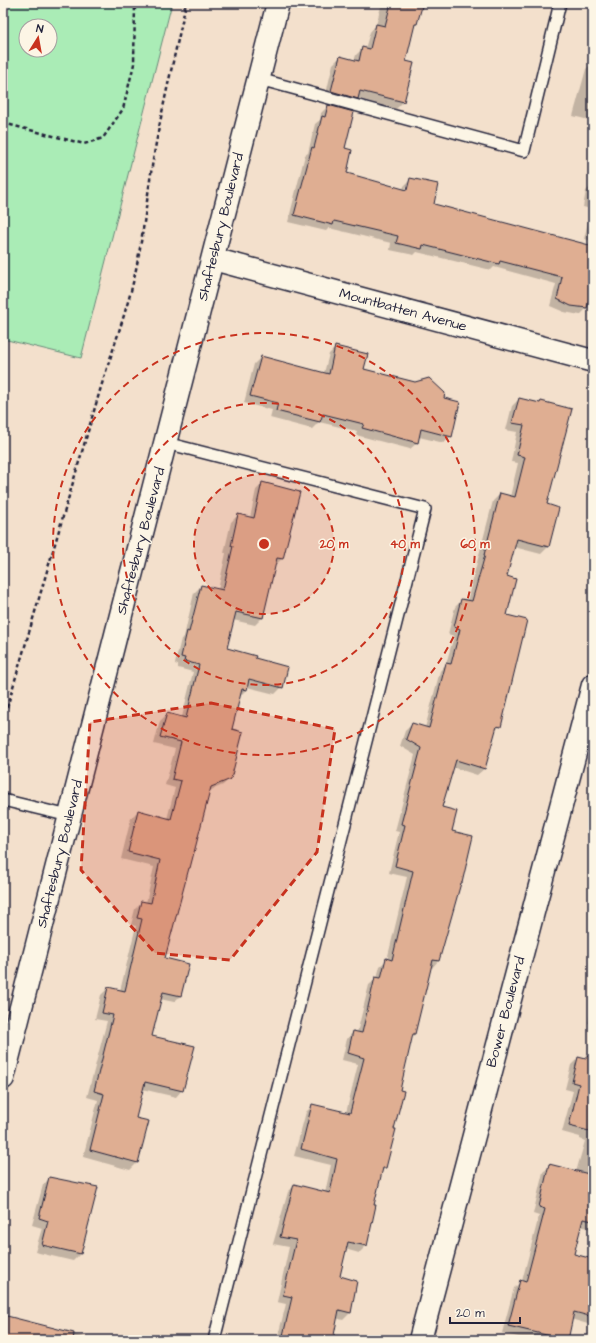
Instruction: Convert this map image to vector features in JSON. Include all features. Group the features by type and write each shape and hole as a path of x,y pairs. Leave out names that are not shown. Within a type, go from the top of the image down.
{"street":[{"name":"Shaftesbury Boulevard","path":"3,1078 278,3"},
{"name":"Mountbatten Avenue","path":"213,259 593,361"},
{"name":"Bower Boulevard","path":"420,1340 593,685"}],"lane":[{"path":"259,79 524,150 560,3"},
{"path":"166,443 425,509 214,1340"},
{"path":"3,800 69,816"}],"path":[{"path":"3,123 84,144 103,138 123,109 134,64 135,3"},
{"path":"3,721 101,387 131,291 140,250 161,116 186,3"}],"highlighted area":[{"path":"211,703 335,729 317,852 230,960 155,953 81,870 90,722"}],"green space":[{"path":"3,3 172,3 81,358 3,339"}],"building":[{"path":"391,3 423,3 417,24 415,24 406,61 414,63 404,102 360,91 358,99 331,91 340,56 359,61 362,47 370,49 376,24 385,26"},
{"path":"328,105 354,112 345,148 352,150 347,173 407,190 410,178 438,184 434,204 593,246 593,287 587,308 571,306 557,299 562,277 500,261 499,264 423,245 422,249 396,243 398,236 334,221 333,225 294,215 312,147 314,148 322,116 325,117"},
{"path":"335,346 368,354 364,369 415,382 429,378 445,393 444,398 460,402 452,437 421,429 418,443 362,428 364,424 323,414 320,422 276,411 278,403 250,396 261,356 329,374"},
{"path":"519,398 540,403 541,401 572,409 547,504 559,508 549,547 517,539 507,576 516,579 507,615 527,620 501,727 497,726 485,769 456,760 442,807 457,811 452,831 473,836 462,883 439,961 433,960 415,1034 413,1034 400,1090 404,1091 394,1129 396,1129 386,1168 383,1168 374,1205 376,1205 367,1246 348,1242 340,1276 357,1281 351,1313 339,1310 333,1340 282,1340 292,1297 283,1295 296,1240 280,1237 294,1184 330,1193 337,1159 301,1149 312,1104 350,1113 364,1058 348,1053 353,1031 362,1033 375,977 381,978 386,958 392,960 413,871 395,866 405,825 401,824 421,748 406,739 412,723 429,728 446,663 451,664 460,629 454,627 461,599 472,601 500,493 515,497 525,457 517,455 524,425 512,423"},
{"path":"262,482 300,492 283,559 277,558 263,618 236,612 227,648 256,656 255,658 288,667 283,688 249,679 247,690 242,689 232,729 243,732 231,779 211,787 165,958 189,964 181,996 163,992 152,1036 195,1046 183,1091 145,1082 136,1118 149,1121 138,1163 90,1150 104,1094 94,1091 113,1015 102,1013 108,987 125,991 142,919 137,918 141,901 151,903 160,860 128,852 138,810 171,819 181,781 172,779 181,742 160,737 167,713 186,718 199,665 184,661 185,658 181,657 187,631 189,632 201,585 223,590 233,546 231,546 238,514 254,518"},
{"path":"586,1056 593,1057 593,1132 569,1126 579,1084 572,1082 578,1057 586,1059"},
{"path":"549,1164 593,1175 593,1221 583,1219 574,1254 593,1259 593,1317 574,1312 568,1340 508,1326 520,1280 526,1282 545,1209 539,1207"},
{"path":"49,1177 98,1187 81,1254 42,1245 48,1221 39,1218"},
{"path":"3,1315 74,1333 73,1340 3,1340"}]}
